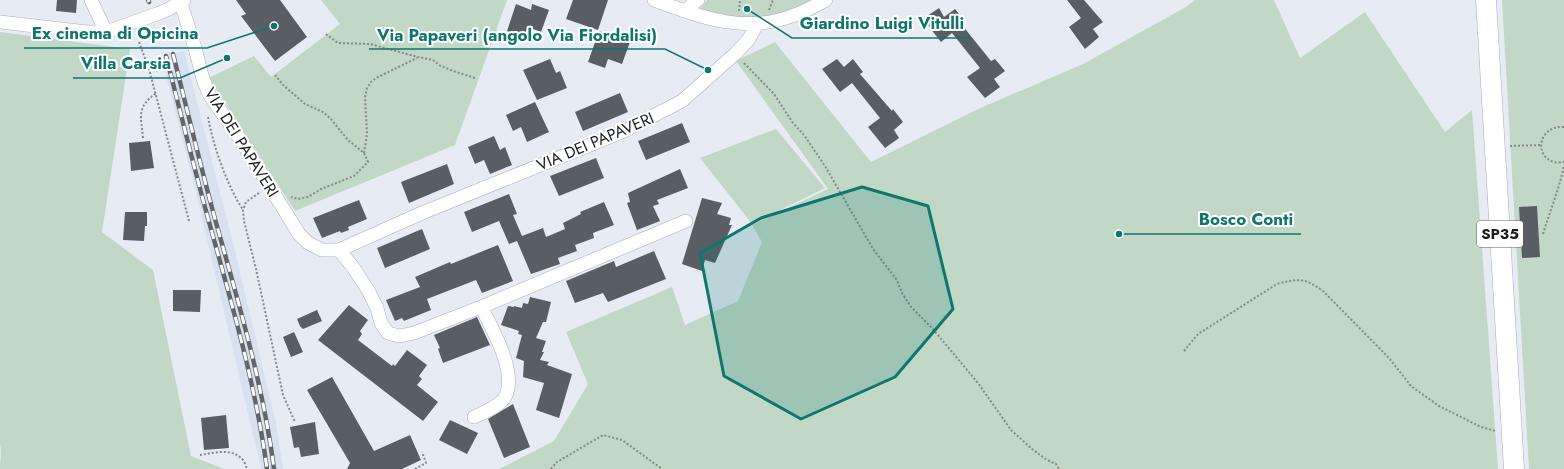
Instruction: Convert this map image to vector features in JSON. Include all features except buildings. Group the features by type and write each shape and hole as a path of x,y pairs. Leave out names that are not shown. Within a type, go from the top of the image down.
{"main road":[{"name":"SP35","path":"1486,0 1514,469"}],"street":[{"path":"91,0 106,32"},
{"path":"654,0 684,11 720,21 738,24 757,24 792,16 826,0"},
{"path":"684,11 698,0"},
{"path":"0,22 87,32 106,32 157,14 181,1"},
{"name":"VIA DEI PAPAVERI","path":"181,1 203,80 209,94 240,139 300,234 308,243 322,250 339,250 422,213 622,132 640,123 682,101 736,53 749,39 757,24"},
{"path":"339,250 353,267 368,290 377,308 381,323 388,333 399,336 414,333 481,307 686,221"},
{"path":"474,417 491,409 505,398 508,382 508,370 501,349 481,307"}],"path":[{"path":"326,34 338,42 370,44 432,60 453,71 475,78"},
{"path":"139,42 156,93 189,221"},
{"path":"736,53 774,94 793,123 804,134 825,166 872,249 897,280 902,293 911,307 932,328 978,383 1011,430 1032,449 1047,460 1056,464 1059,469"},
{"path":"279,200 287,196 298,198 308,197 320,189 354,176 368,162 364,153 367,134 365,97 367,88 376,78 418,57"},
{"path":"275,75 283,85 305,104 323,112 330,118 348,140 364,153"},
{"path":"143,138 141,111 143,105 156,93"},
{"path":"209,94 207,105 212,135 235,197 243,210"},
{"path":"1564,127 1556,126 1545,133 1541,145 1544,156 1554,162 1564,162"},
{"path":"1495,147 1541,145"},
{"path":"1543,234 1550,209 1560,186 1564,166"},
{"path":"271,187 255,195 246,202 243,210 244,221 260,283 283,395 295,422"},
{"path":"1184,351 1198,334 1277,284 1291,280 1303,280 1314,284 1323,291 1389,358 1411,386 1426,398 1481,427 1495,431 1512,432"},
{"path":"551,469 558,462 603,435 622,440 662,469"},
{"path":"200,455 222,452 231,453 241,458 247,469"},
{"path":"415,469 426,463 422,452"}],"highlighted area":[{"path":"862,187 928,206 953,309 895,377 801,419 724,376 700,253 761,218"}],"shaded area":[{"path":"184,51 235,251 276,423 283,469 261,469 196,193 161,57"}],"green space":[{"path":"321,0 507,0 455,145 295,211 209,78 254,56 271,77 340,24"},
{"path":"707,0 812,0 783,13 762,18 726,17 702,10 701,8"},
{"path":"1195,0 1274,0 1300,58 1365,12 1445,132 1472,110 1498,469 499,469 554,441 588,384 566,332 672,287 685,325 738,301 762,242 752,225 828,189 736,61 775,42 871,162 978,109 1083,64 1186,7"},
{"path":"1502,0 1564,0 1564,469 1529,469"},
{"path":"0,32 130,49 102,232 153,270 191,456 224,469 0,469"},
{"path":"776,129 825,188 752,224 700,158"}],"railway":[{"path":"173,54 209,198 257,374 274,469"},
{"path":"166,56 199,186 243,348 257,408 267,469"}],"place":[{"name":"Giardino Luigi Vitulli","path":"747,9"},
{"name":"Ex cinema di Opicina","path":"274,26"},
{"name":"Villa Carsia","path":"227,58"},
{"name":"Via Papaveri (angolo Via Fiordalisi)","path":"708,70"},
{"name":"Bosco Conti","path":"1119,234"}]}
